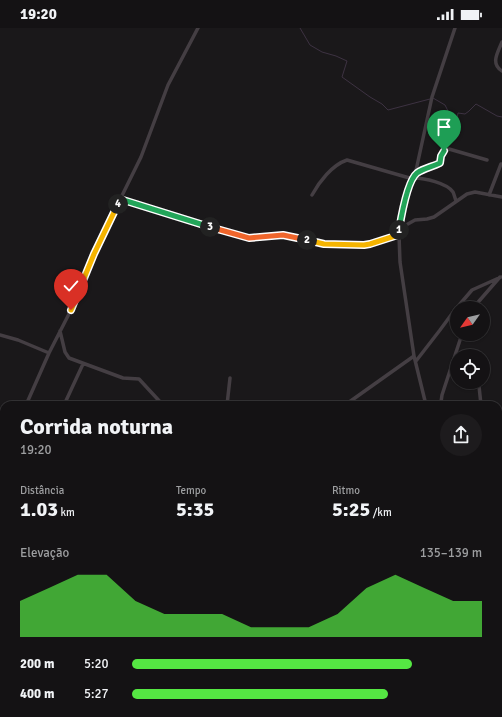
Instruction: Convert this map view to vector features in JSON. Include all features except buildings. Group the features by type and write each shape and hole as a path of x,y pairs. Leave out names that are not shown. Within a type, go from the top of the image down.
{"street":[{"path":"28,401 120,199 141,157 168,85 197,30 191,28"},
{"path":"425,401 414,356 400,262 398,235 404,203 414,177 432,99 455,28"},
{"path":"502,42 495,60 496,66 502,71"},
{"path":"414,177 428,167 440,163 442,154 449,149 487,160"},
{"path":"312,195 324,178 342,162 348,160 426,179 448,187 453,192 456,201"},
{"path":"489,195 501,164"},
{"path":"399,229 415,220 427,219 434,216 471,192 502,197"},
{"path":"120,199 249,238 283,235 324,244 364,245 398,235"},
{"path":"416,360 467,295 478,287 501,276"},
{"path":"479,301 501,276"},
{"path":"60,331 67,356 72,360 123,378 139,379 159,401"},
{"path":"0,335 18,340 49,353"},
{"path":"351,401 414,356"},
{"path":"66,401 83,364"},
{"path":"441,401 442,394 450,373"},
{"path":"227,401 230,378"},
{"path":"479,389 481,401"}],"waterway":[{"path":"300,28 310,45 322,52 347,61 342,77 382,104 388,110 430,99"},
{"path":"433,98 445,105 448,111 444,120 445,129 450,132 456,124 458,113 465,114 476,104 497,116 502,117"}],"route":[{"path":"71,310 94,254 120,199 249,238 288,235 324,244 364,245 398,235 406,194 415,175 428,167 440,163 441,156 444,151"}]}
